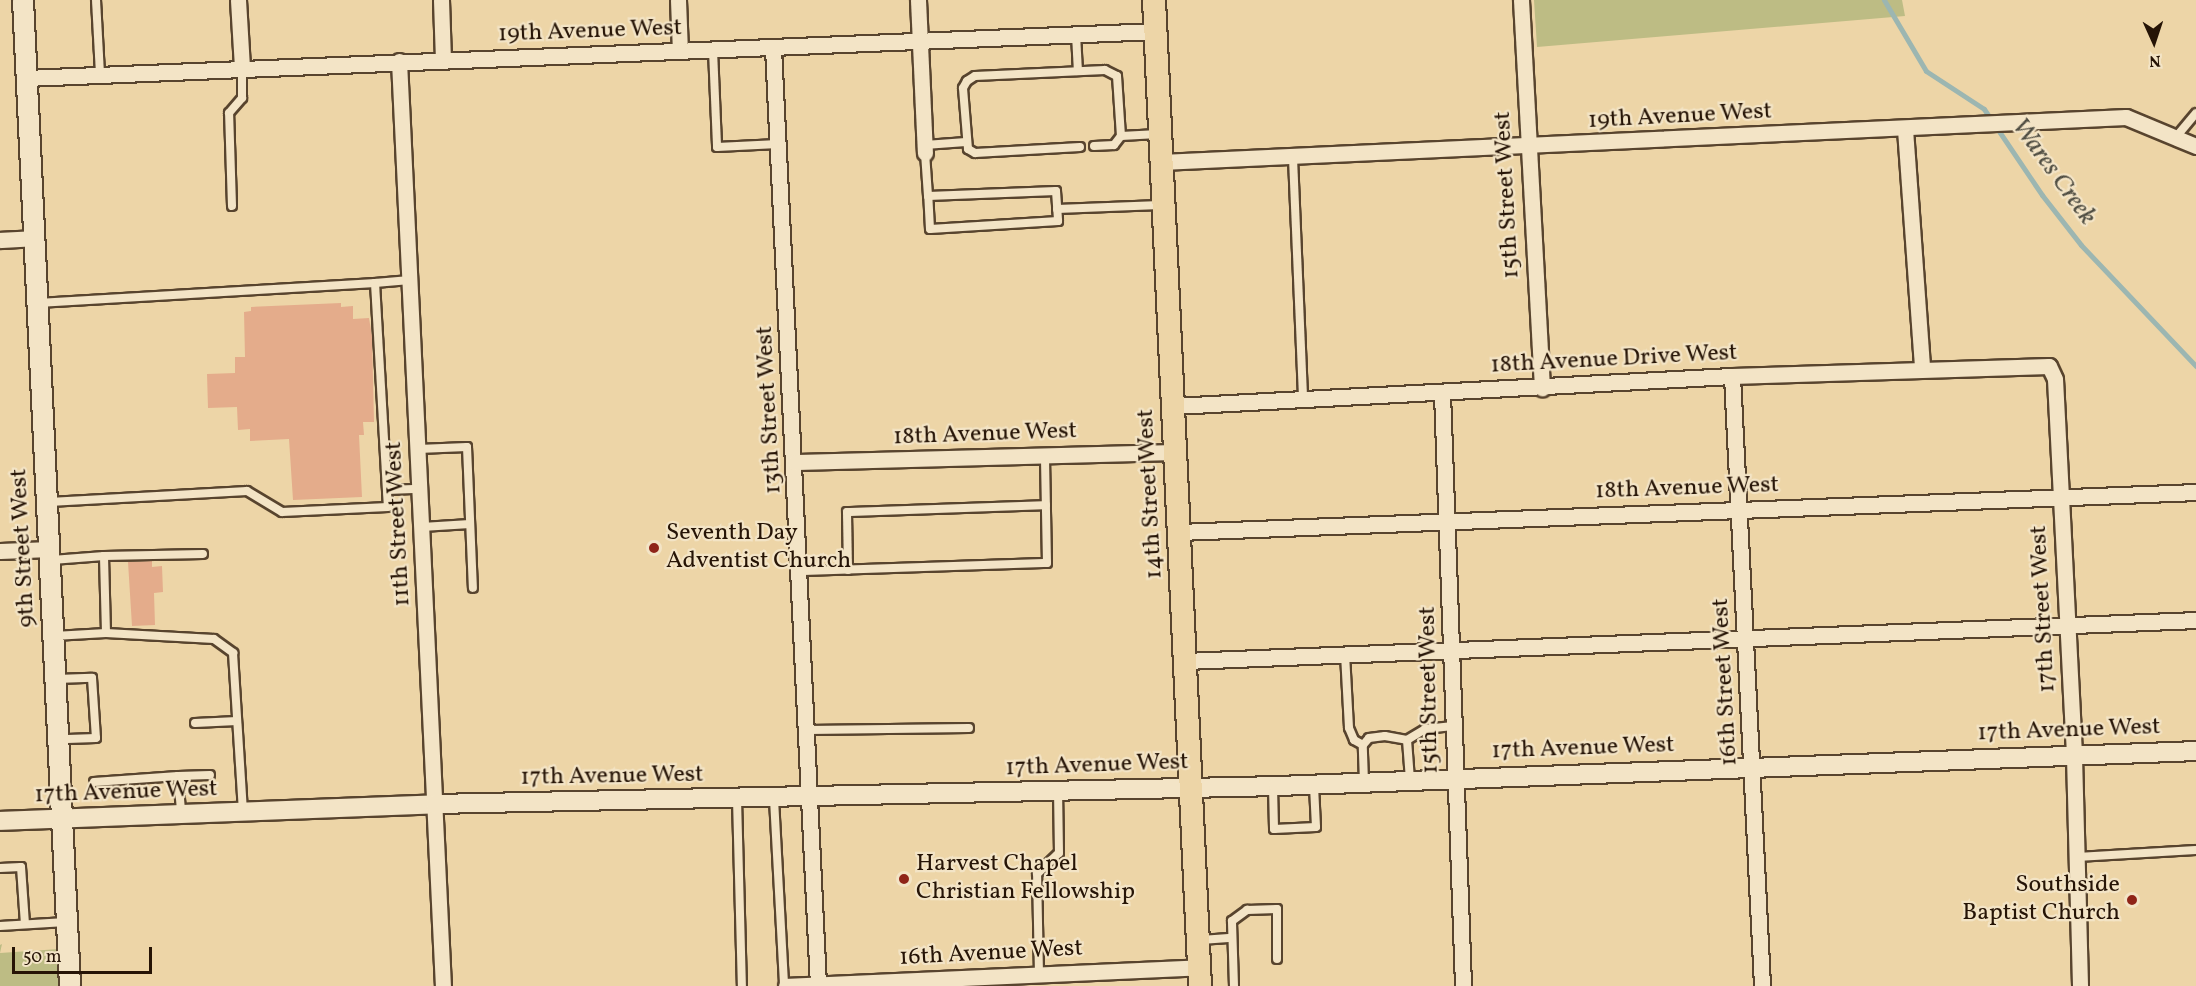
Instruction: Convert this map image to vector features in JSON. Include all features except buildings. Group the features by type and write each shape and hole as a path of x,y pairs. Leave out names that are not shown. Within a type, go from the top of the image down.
{"main road":[{"name":"9th Street West","path":"23,0 70,986"},
{"name":"14th Street West","path":"1154,0 1200,977"}],"street":[{"path":"238,0 242,67"},
{"path":"441,0 443,59"},
{"path":"678,0 680,51"},
{"path":"918,0 925,149"},
{"name":"15th Street West","path":"1521,0 1527,147 1542,388"},
{"name":"19th Avenue West","path":"26,78 242,67 773,48 920,39 1155,31"},
{"name":"13th Street West","path":"773,48 808,730 818,985"},
{"name":"11th Street West","path":"399,61 443,986"},
{"name":"19th Avenue West","path":"1161,162 1293,158 2126,117 2196,146"},
{"path":"1905,129 1922,368"},
{"path":"0,240 34,238"},
{"name":"18th Avenue Drive West","path":"1174,406 1922,368 2038,364 2049,366 2054,373"},
{"name":"17th Street West","path":"2054,373 2074,756 2080,986"},
{"name":"16th Street West","path":"1732,376 1762,986"},
{"name":"15th Street West","path":"1442,393 1453,648 1453,779 1462,986"},
{"name":"18th Avenue West","path":"795,462 1176,452"},
{"name":"18th Avenue West","path":"1179,532 2196,492"},
{"path":"0,550 50,554"},
{"path":"1185,661 1453,648 2196,620"},
{"name":"17th Avenue West","path":"0,821 435,804 811,798 1273,786 2196,751"},
{"name":"16th Avenue West","path":"785,986 1039,975 1200,977"}],"lane":[{"path":"96,0 100,75"},
{"path":"1076,34 1078,71"},
{"path":"713,50 717,147 778,144"},
{"path":"232,206 229,113 242,98 242,67"},
{"path":"1080,147 975,153 968,149 966,142 963,88 967,81 975,76 1106,70 1117,76 1121,136 1114,145 1094,146"},
{"path":"2176,137 2196,113"},
{"path":"1121,136 1161,134"},
{"path":"928,196 1056,191 1058,221 930,229 925,149 966,142"},
{"path":"1293,158 1303,400"},
{"path":"1057,209 1164,205"},
{"path":"38,303 410,280"},
{"path":"48,502 247,491 282,512 388,507 375,283"},
{"path":"418,449 467,447 473,588"},
{"path":"800,571 1047,563 1045,455"},
{"path":"387,490 420,489"},
{"path":"848,570 848,512 1046,504"},
{"path":"422,527 470,524"},
{"path":"50,554 104,556 203,554"},
{"path":"104,556 106,633"},
{"path":"54,636 106,633 214,639 232,653 243,812"},
{"path":"1346,653 1349,728 1354,740 1363,745"},
{"path":"56,679 92,678 96,738 59,739"},
{"path":"195,723 237,721"},
{"path":"1364,782 1363,745 1369,738 1385,736 1407,740 1425,729 1453,726"},
{"path":"808,730 969,728"},
{"path":"1407,740 1410,780"},
{"path":"94,782 210,775"},
{"path":"178,777 181,815"},
{"path":"1273,786 1274,829 1316,827 1314,784"},
{"path":"1039,975 1037,874 1059,854 1058,791"},
{"path":"774,798 785,986"},
{"path":"737,799 741,986"},
{"path":"2077,857 2196,850"},
{"path":"0,868 21,867 25,924"},
{"path":"1234,986 1232,921 1247,910 1277,909 1277,959"},
{"path":"0,926 67,922"},
{"path":"1198,940 1232,938"}],"shaded area":[{"path":"1534,0 1902,0 1905,16 1537,47"},
{"path":"59,949 61,986 0,986 0,953"}],"waterway":[{"name":"Wares Creek","path":"1884,0 1926,71 1984,109 2042,195 2081,245 2196,366"}],"place":[{"name":"Seventh Day Adventist Church","path":"654,548"},
{"name":"Harvest Chapel Christian Fellowship","path":"904,879"},
{"name":"Southside Baptist Church","path":"2132,900"}]}
